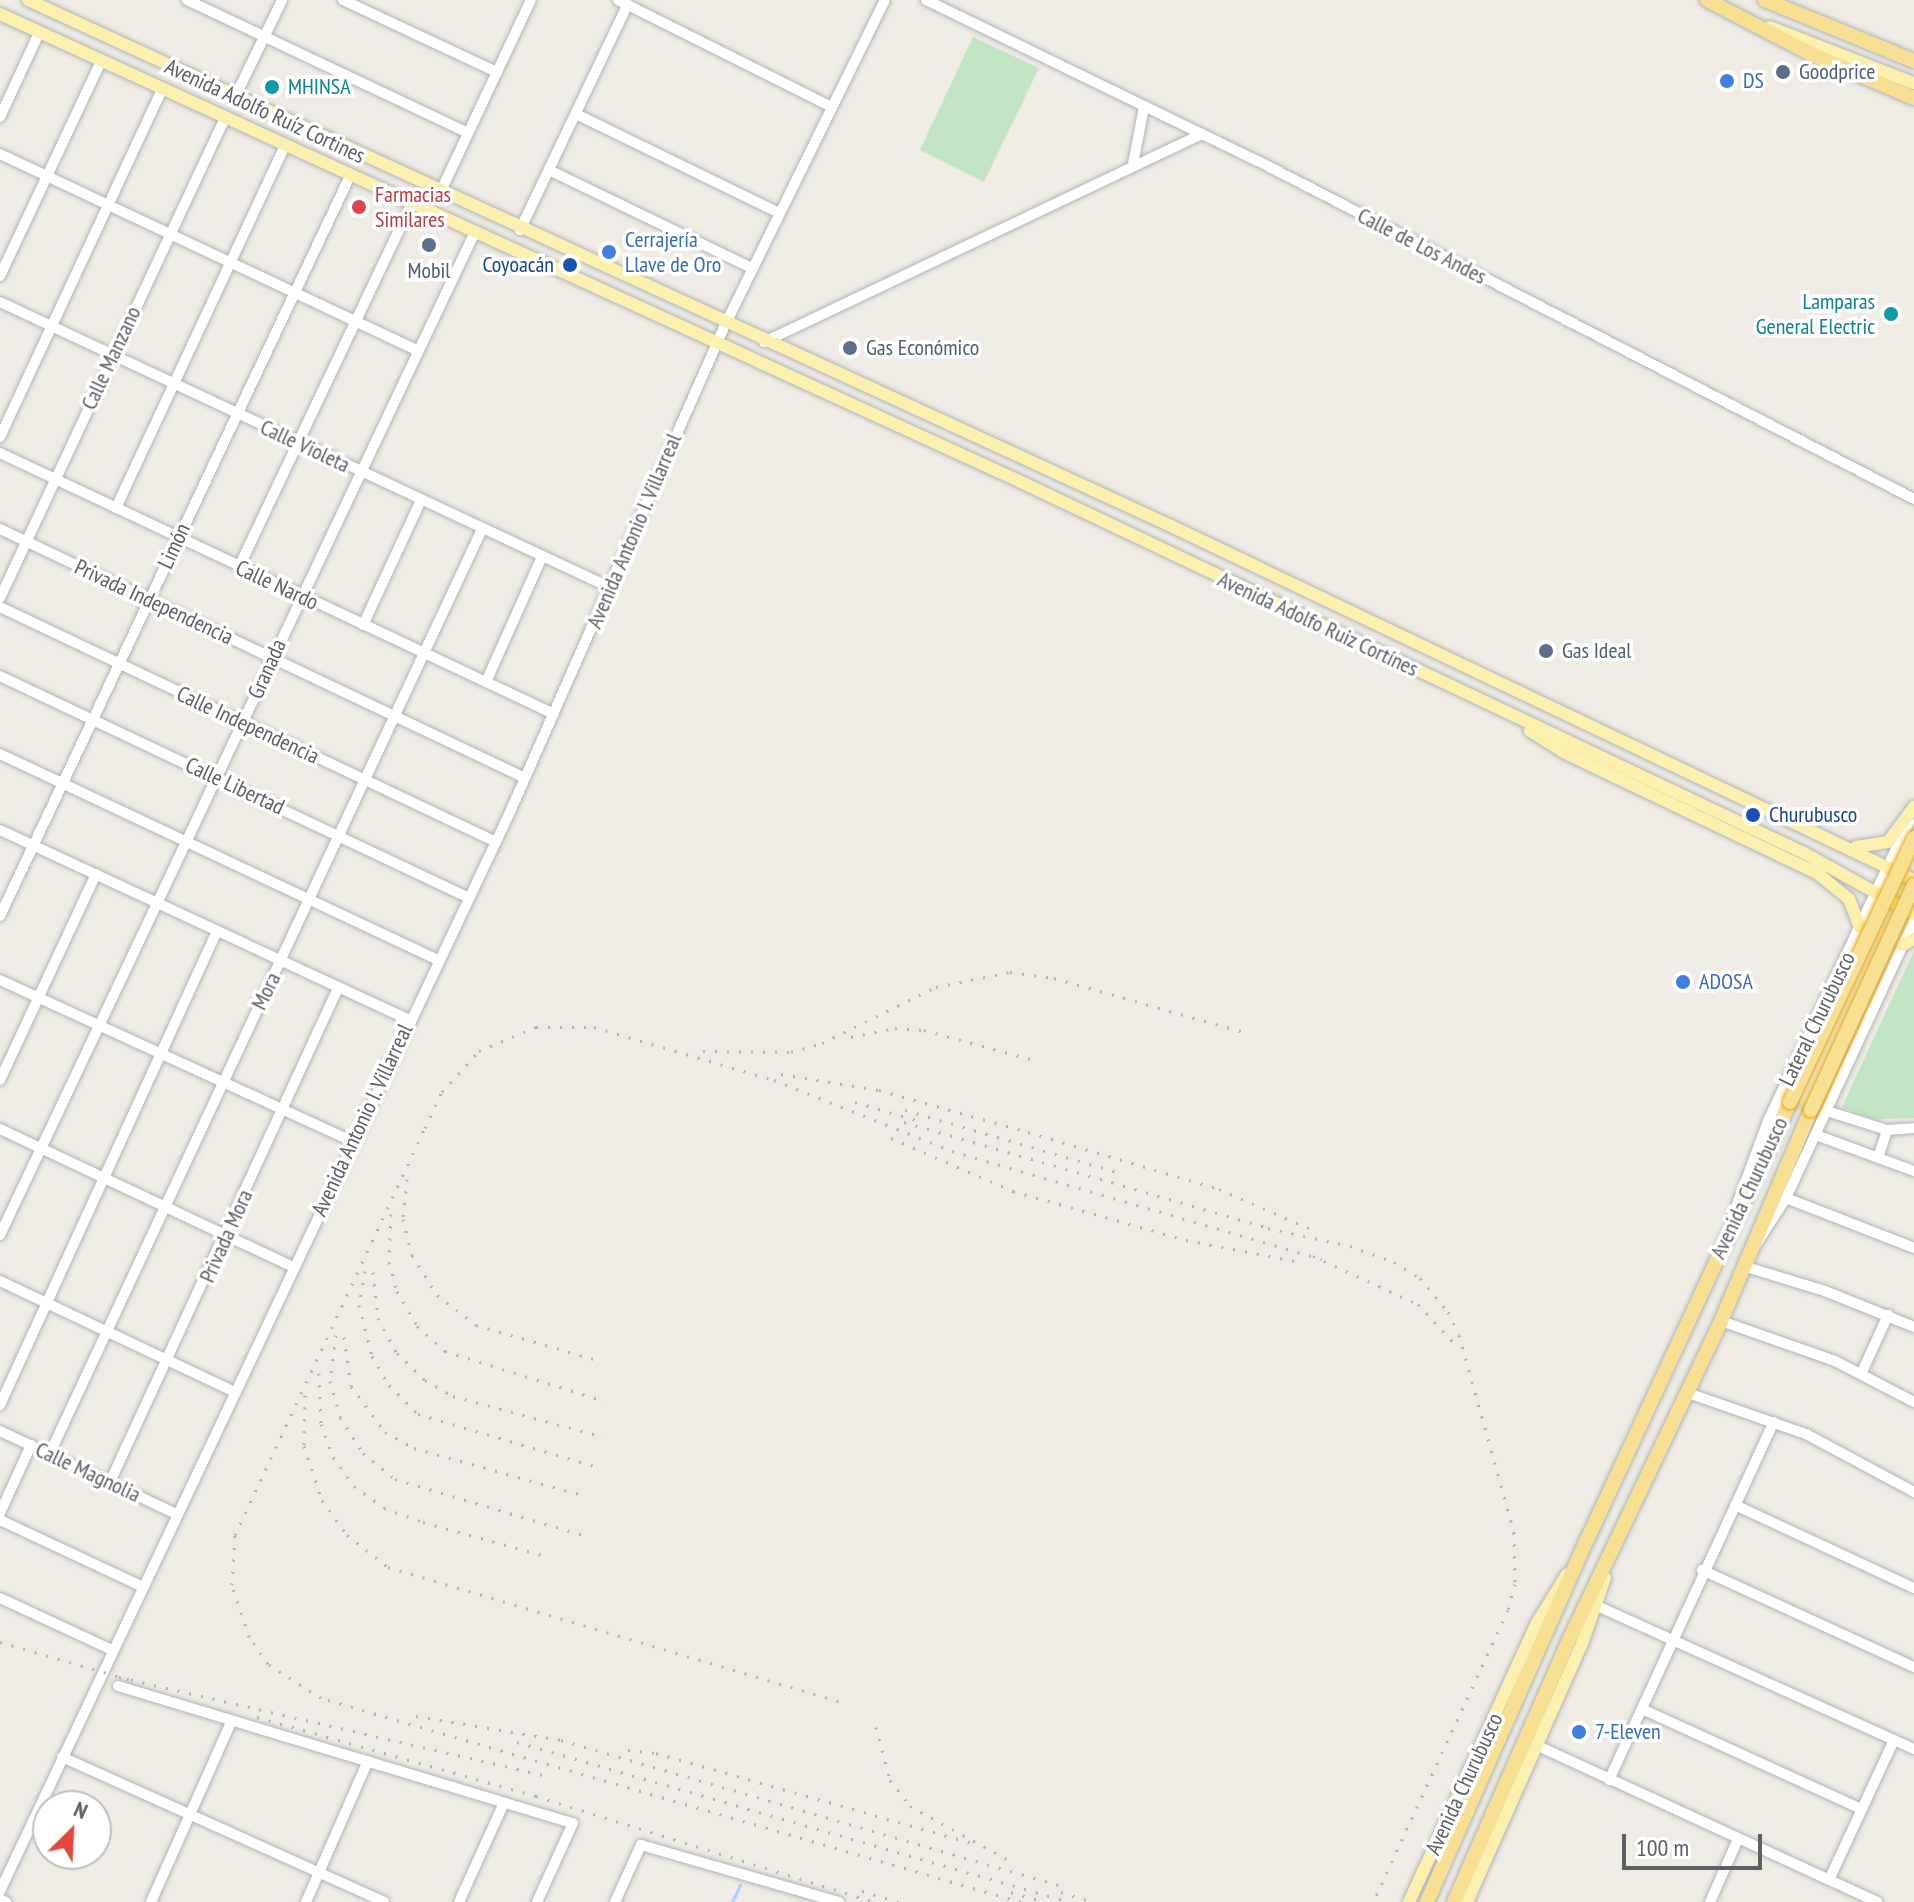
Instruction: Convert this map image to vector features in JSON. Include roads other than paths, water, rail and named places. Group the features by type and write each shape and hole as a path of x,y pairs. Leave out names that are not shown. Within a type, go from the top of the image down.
{"highway":[{"path":"1707,0 1763,25 1801,49 1914,98"},
{"path":"1765,0 1914,61"},
{"name":"Avenida Churubusco","path":"1427,1902 1535,1665 1587,1540 1910,838"},
{"name":"Avenida Churubusco","path":"1454,1902 1570,1638 1614,1552 1721,1321 1811,1110 1914,882"}],"main road":[{"name":"Avenida Adolfo Ruíz Cortines","path":"33,1 764,342"},
{"name":"Avenida Adolfo Ruíz Cortines","path":"0,14 716,345"},
{"path":"1763,25 1914,83"},
{"name":"Avenida Adolfo Ruiz Cortínes","path":"764,342 1171,526 1844,844 1914,882"},
{"name":"Avenida Adolfo Ruiz Cortínes","path":"716,345 919,434 1804,853 1914,914"},
{"path":"1487,704 1563,752 1817,873 1849,899 1860,927"},
{"path":"1844,844 1866,849 1888,842 1914,808"},
{"name":"Avenida Churubusco","path":"1409,1902 1537,1623 1587,1540"},
{"name":"Avenida Churubusco","path":"1467,1902 1595,1605 1614,1552"}],"street":[{"path":"187,0 468,133"},
{"path":"235,97 282,0"},
{"path":"343,0 497,72"},
{"path":"440,193 531,0"},
{"path":"725,325 830,106 885,0"},
{"name":"Calle de Los Andes","path":"926,0 1202,134 1914,499"},
{"path":"520,230 576,114 623,2 830,106"},
{"path":"0,117 39,33"},
{"path":"0,276 101,61"},
{"path":"0,437 162,89"},
{"path":"1133,164 1144,107"},
{"path":"576,114 779,213"},
{"name":"Calle Manzano","path":"0,598 225,118"},
{"path":"764,342 1133,164 1202,134"},
{"path":"116,508 285,146"},
{"path":"0,154 416,350"},
{"path":"549,170 752,268"},
{"name":"Limón","path":"0,916 350,176"},
{"path":"239,567 411,205"},
{"name":"Granada","path":"0,1235 416,350 474,234"},
{"name":"Calle Violeta","path":"0,302 611,588"},
{"name":"Avenida Antonio I. Villarreal","path":"0,1891 351,1141 496,842 611,588 659,468 725,325"},
{"name":"Calle Nardo","path":"0,453 554,714"},
{"path":"363,625 421,500"},
{"name":"Privada Independencia","path":"0,529 525,778"},
{"name":"Mora","path":"50,1453 482,529"},
{"path":"486,682 542,557"},
{"name":"Calle Independencia","path":"0,607 496,842"},
{"name":"Calle Libertad","path":"0,676 469,898"},
{"path":"0,754 438,960"},
{"name":"Lateral Churubusco","path":"1729,1232 1745,1174 1887,867 1910,838 1914,808"},
{"path":"0,830 409,1020"},
{"path":"0,1080 96,874"},
{"name":"Lateral Churubusco","path":"1750,1250 1763,1240 1786,1198 1908,942 1914,921"},
{"path":"0,1405 217,931"},
{"path":"0,980 351,1141"},
{"name":"Privada Mora","path":"110,1482 170,1360 338,988"},
{"path":"1827,1111 1887,1130 1914,1128"},
{"path":"0,1129 293,1267"},
{"path":"1879,1155 1887,1130"},
{"path":"1816,1135 1879,1155 1914,1171"},
{"path":"1786,1198 1914,1248"},
{"path":"1743,1266 1888,1315 1914,1327"},
{"path":"0,1281 233,1391"},
{"path":"1862,1372 1888,1315"},
{"path":"1721,1321 1862,1372 1914,1402"},
{"path":"1688,1393 1774,1422 1855,1457 1914,1492"},
{"path":"1609,1780 1702,1570 1774,1422"},
{"name":"Calle Magnolia","path":"0,1431 176,1514"},
{"path":"0,1513 31,1445"},
{"path":"1735,1505 1914,1588"},
{"path":"0,1520 143,1587"},
{"path":"1702,1570 1914,1667"},
{"path":"0,1598 112,1650"},
{"path":"1595,1605 1914,1749"},
{"path":"118,1686 573,1823 537,1902"},
{"path":"1642,1709 1861,1809"},
{"path":"151,1902 231,1722"},
{"path":"1829,1880 1894,1740"},
{"path":"1536,1745 1878,1902"},
{"path":"62,1757 384,1902"},
{"path":"306,1902 368,1761"},
{"path":"459,1902 504,1803"},
{"path":"1710,1902 1738,1839"},
{"path":"615,1902 641,1845 839,1902"},
{"path":"0,1899 6,1902"}],"waterway":[{"path":"732,1902 740,1885"}],"railway":[{"path":"703,1051 791,1052 822,1043 936,987 1010,972 1054,978 1247,1033"},
{"path":"1021,1902 321,1698 268,1664 249,1637 232,1585 235,1535 425,1128 442,1092 479,1051 536,1027 594,1027 774,1080 952,1151 1322,1259"},
{"path":"851,1037 895,1028 924,1030 1030,1059"},
{"path":"781,1074 879,1090 1028,1132 1219,1189 1313,1230"},
{"path":"855,1102 916,1120"},
{"path":"905,1110 1124,1174"},
{"path":"904,1122 1268,1228 1350,1246 1394,1262 1420,1278 1448,1312 1459,1335 1514,1532 1515,1584 1508,1610 1373,1902"},
{"path":"891,1138 1013,1191 1186,1240 1295,1261"},
{"path":"407,1179 403,1219 412,1255 437,1295 476,1325 594,1359"},
{"path":"391,1214 389,1262 397,1291 417,1326 445,1351 605,1401"},
{"path":"1313,1256 1418,1304 1453,1342"},
{"path":"365,1271 359,1305 372,1356 389,1385 418,1414 595,1466"},
{"path":"373,1272 378,1318 397,1353 425,1380 453,1396 604,1437"},
{"path":"336,1335 330,1381 340,1417 363,1453 395,1479 589,1537"},
{"path":"344,1337 351,1386 385,1432 414,1448 579,1494"},
{"path":"319,1373 321,1424 333,1457 354,1486 384,1508 542,1555"},
{"path":"305,1395 304,1446 322,1500 347,1535 388,1567 842,1702"},
{"path":"0,1642 131,1680"},
{"path":"119,1677 548,1776"},
{"path":"416,1716 561,1740 1058,1885"},
{"path":"257,1717 536,1796 874,1902"},
{"path":"876,1727 890,1780 910,1806 1010,1861"},
{"path":"517,1742 1070,1902"},
{"path":"628,1750 656,1753 975,1844"},
{"path":"862,1891 899,1902"},
{"path":"1011,1892 1046,1902"},
{"path":"1061,1892 1091,1901"}],"place":[{"name":"Goodprice","path":"1783,72"},
{"name":"DS","path":"1727,81"},
{"name":"MHINSA","path":"272,87"},
{"name":"Farmacias Similares","path":"359,207"},
{"name":"Mobil","path":"429,245"},
{"name":"Cerrajería Llave de Oro","path":"609,252"},
{"name":"Coyoacán","path":"570,265"},
{"name":"Lamparas General Electric","path":"1891,314"},
{"name":"Gas Económico","path":"850,348"},
{"name":"Gas Ideal","path":"1546,651"},
{"name":"Churubusco","path":"1753,815"},
{"name":"ADOSA","path":"1683,982"},
{"name":"7-Eleven","path":"1579,1732"}]}
